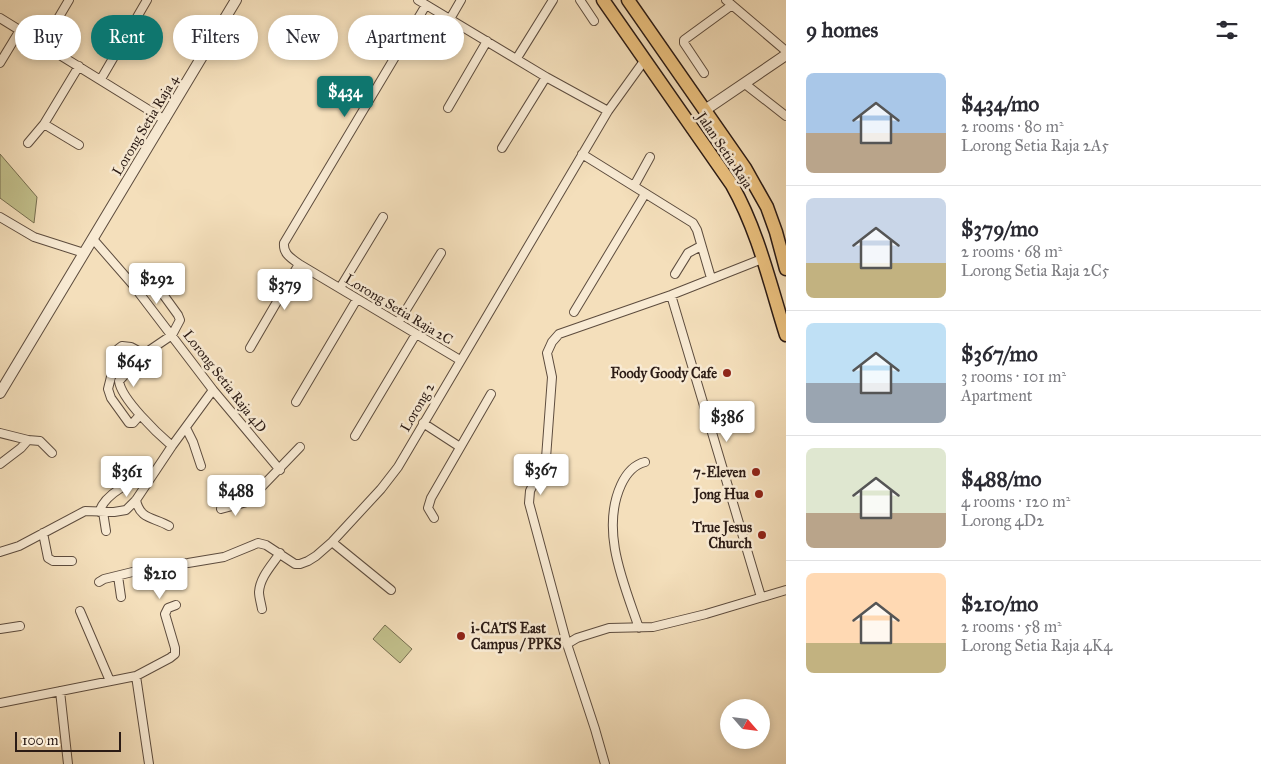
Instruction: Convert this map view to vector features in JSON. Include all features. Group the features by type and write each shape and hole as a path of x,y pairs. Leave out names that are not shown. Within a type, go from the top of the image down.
{"main road":[{"name":"Jalan Setia Raja","path":"603,0 732,184 749,219 786,335"},
{"name":"Jalan Setia Raja","path":"627,0 723,134 767,207 786,269"},
{"path":"627,0 626,8 650,44 650,50 644,61"},
{"path":"705,110 700,115 698,126 724,160 747,197 752,211 749,219"},
{"path":"723,134 724,149 756,200 772,241 770,249 762,259"}],"street":[{"path":"60,15 69,0"},
{"path":"101,79 147,0"},
{"name":"Lorong Setia Raja 4","path":"0,393 236,0"},
{"path":"418,0 444,15"},
{"path":"452,15 461,0"},
{"path":"517,58 553,0"},
{"path":"580,0 594,20"},
{"path":"704,73 684,43 684,40 729,2 786,51"},
{"name":"Lorong Setia Raja 2C","path":"426,4 283,246 286,254 299,264 460,360"},
{"path":"0,18 15,27"},
{"path":"464,27 608,111"},
{"path":"0,63 15,38"},
{"path":"448,108 487,41"},
{"path":"705,110 786,55"},
{"path":"69,60 165,120"},
{"name":"Lorong 2","path":"99,582 104,579 165,564 188,563 224,557 258,543 280,552 295,564 300,564 316,556 332,542 389,479 608,111 644,61"},
{"path":"28,143 44,124 79,66"},
{"path":"502,148 546,76"},
{"path":"745,84 786,116"},
{"path":"44,124 79,145"},
{"path":"582,154 693,223 697,230 711,278"},
{"path":"634,186 650,158"},
{"path":"574,312 645,194"},
{"path":"340,288 383,218"},
{"path":"0,229 2,219 34,237 84,253"},
{"name":"Lorong Setia Raja 4D","path":"93,239 133,285 214,390 280,470"},
{"path":"675,274 688,252 701,246"},
{"path":"398,323 441,253"},
{"path":"605,764 567,644 529,503 530,491 546,458 552,377 547,353 552,342 559,334 671,295 762,259"},
{"path":"250,348 299,264"},
{"path":"133,285 149,282 157,286 180,320 172,335 144,354 119,381 122,391 140,415 172,446"},
{"path":"671,295 760,597"},
{"path":"296,402 357,299"},
{"path":"355,436 416,334"},
{"path":"140,415 133,423 129,424 111,398 108,390 118,349 122,346 131,347 144,354"},
{"path":"0,552 19,546 85,511 126,510 136,500 172,446 214,390"},
{"path":"434,518 428,508 431,498 491,394"},
{"path":"423,423 460,447"},
{"path":"186,428 201,466"},
{"path":"0,433 40,441 52,453"},
{"path":"0,464 22,448 28,440"},
{"path":"221,509 244,503 280,470 300,447"},
{"path":"639,628 624,582 613,537 612,521 614,504 624,477 638,464 645,462"},
{"path":"106,531 101,506 123,487 140,479 150,478"},
{"path":"136,500 140,512 147,518 169,526"},
{"path":"43,533 48,558 52,561 72,561"},
{"path":"332,542 391,590"},
{"path":"262,608 259,592 262,582 280,552"},
{"path":"118,576 121,597"},
{"path":"567,644 577,638 609,628 653,627 706,614 786,590"},
{"path":"0,703 136,676 170,658 175,654 175,648 165,614 168,608 176,605"},
{"path":"80,611 110,681"},
{"path":"0,629 20,626"},
{"path":"565,635 577,638"},
{"path":"136,676 149,764"},
{"path":"60,691 68,764"}],"shaded area":[{"path":"0,154 37,197 34,223 0,198"},
{"path":"385,625 412,649 400,663 373,639"}],"place":[{"name":"Foody Goody Cafe","path":"727,373"},
{"name":"7-Eleven","path":"756,472"},
{"name":"Jong Hua","path":"759,494"},
{"name":"True Jesus Church","path":"762,535"},
{"name":"i-CATS East Campus / PPKS","path":"461,636"}]}
